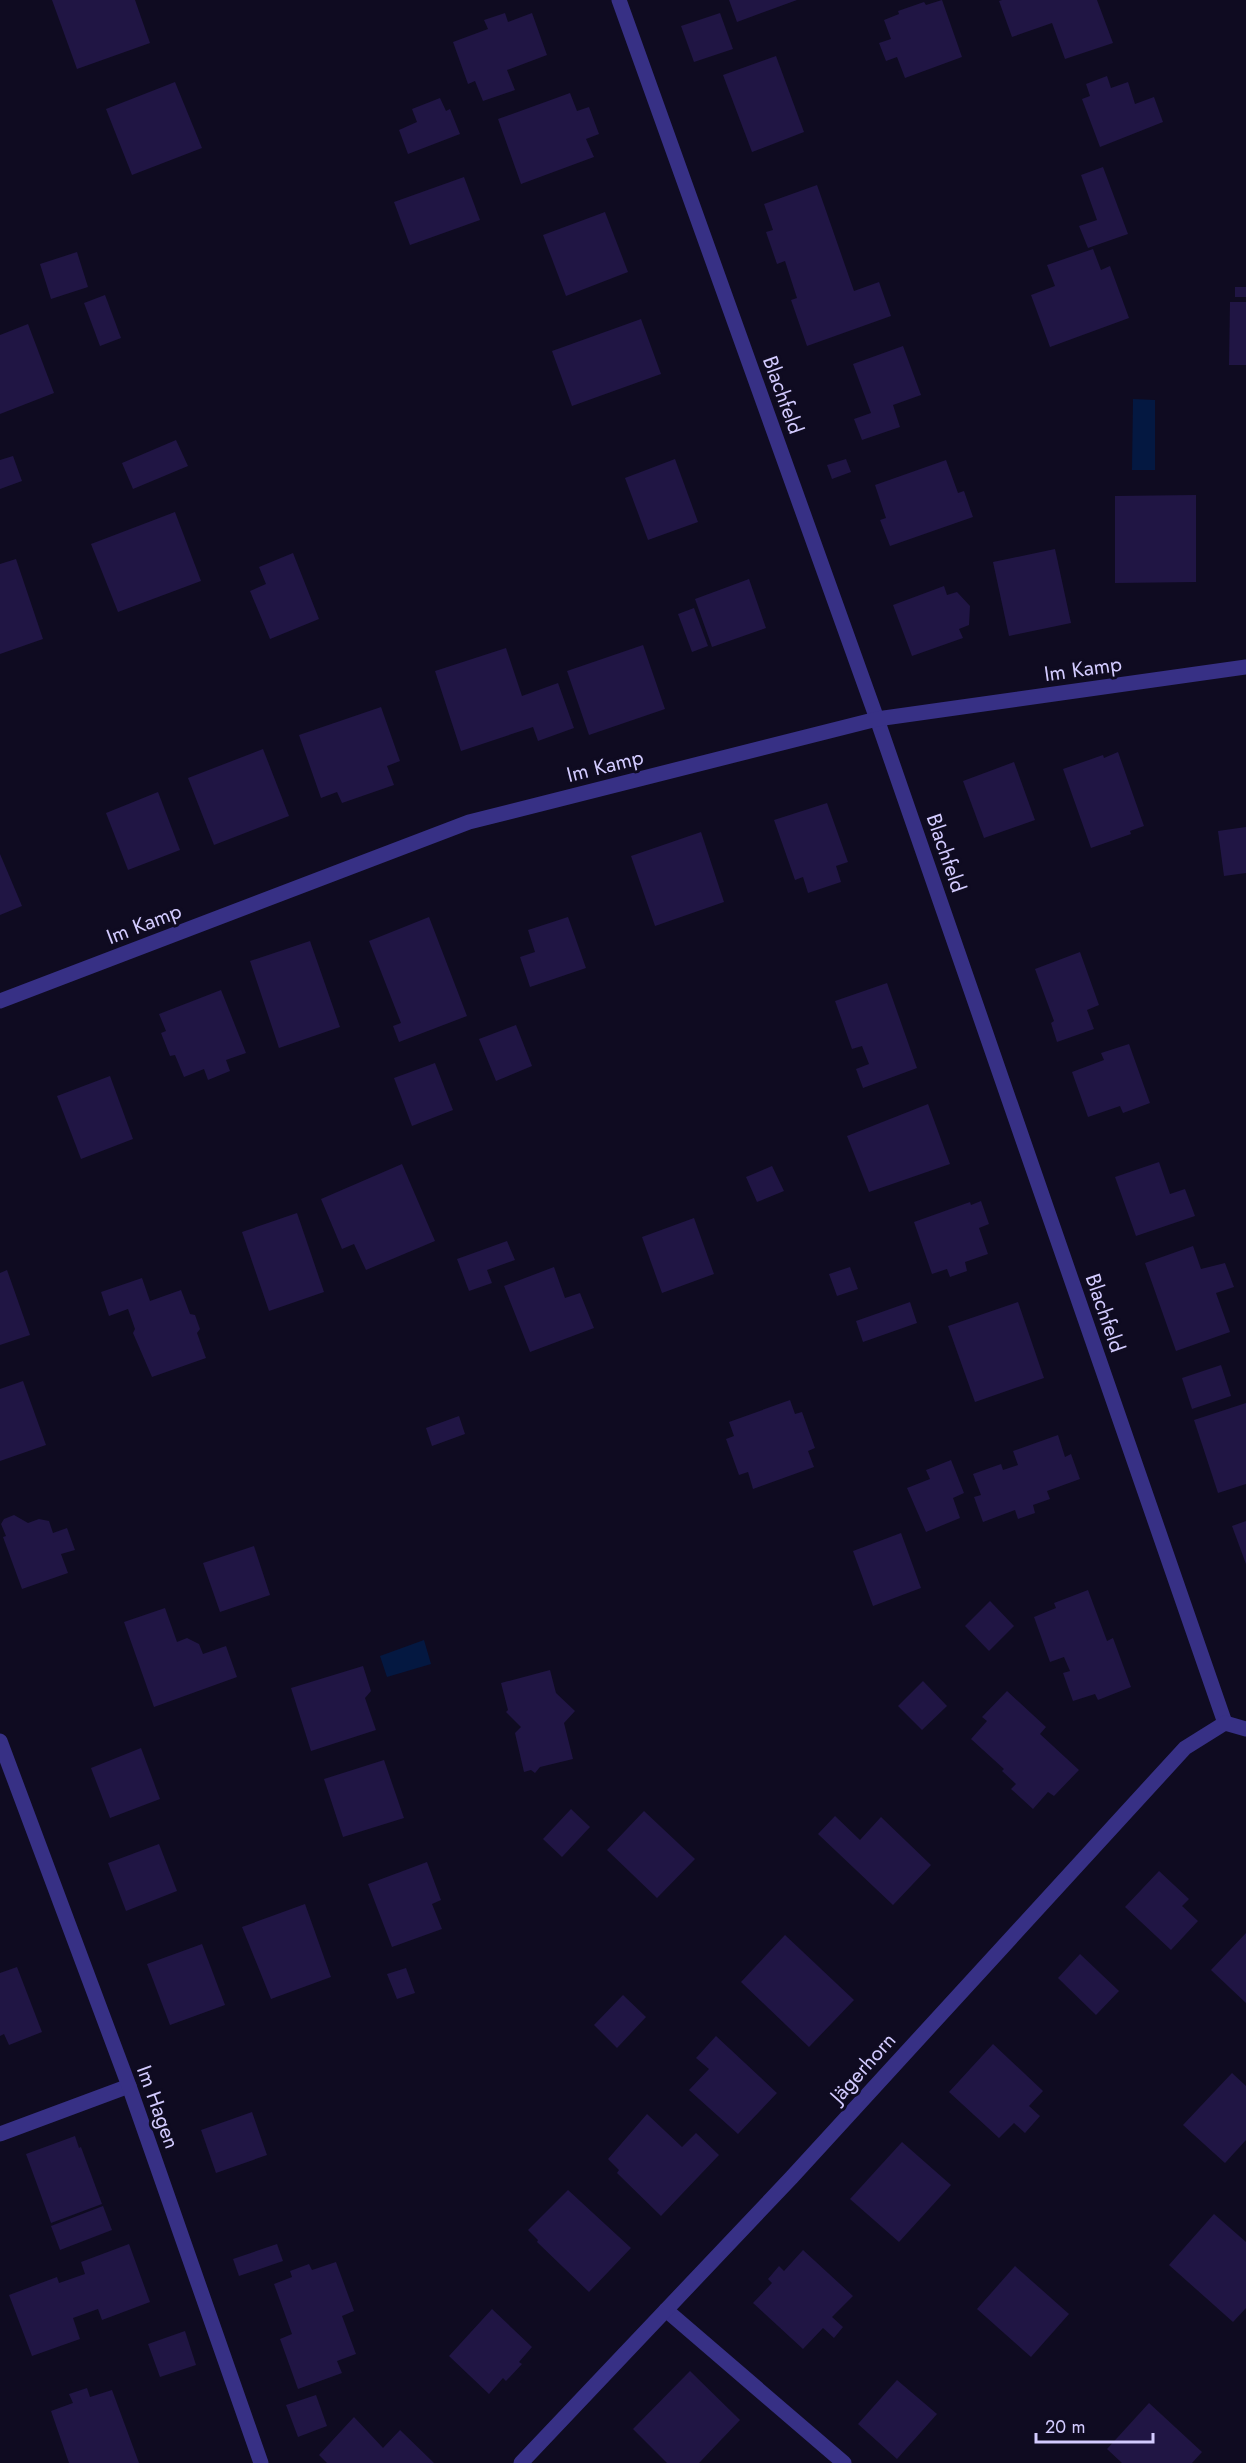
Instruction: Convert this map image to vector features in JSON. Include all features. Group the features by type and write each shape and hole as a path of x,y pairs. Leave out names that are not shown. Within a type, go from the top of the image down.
{"street":[{"name":"Blachfeld","path":"619,0 877,719 1225,1723"},
{"name":"Im Kamp","path":"0,1001 469,822 877,719 1246,667"},
{"path":"1225,1723 1246,1729"},
{"name":"Jägerhorn","path":"521,2463 792,2177 1185,1748 1225,1723"},
{"name":"Im Hagen","path":"0,1741 5,1770 129,2086 261,2463"},
{"path":"0,2134 129,2086"},
{"path":"666,2310 844,2463"}],"water":[{"path":"1133,399 1155,400 1155,470 1132,470"},
{"path":"424,1640 431,1664 387,1677 380,1656"}],"building":[{"path":"52,0 135,0 150,43 77,69"},
{"path":"729,0 797,0 737,22"},
{"path":"942,0 962,57 905,78 897,57 886,61 879,43 891,39 884,20 899,14 898,11 924,2 926,5"},
{"path":"1097,0 1113,43 1065,59 1052,23 1012,37 999,1"},
{"path":"505,13 508,22 532,13 547,55 507,70 515,90 483,101 475,81 468,84 453,42 488,29 484,20"},
{"path":"720,13 733,49 694,62 681,26"},
{"path":"776,56 804,132 752,152 723,75"},
{"path":"1107,76 1111,88 1128,82 1135,104 1154,97 1163,122 1100,147 1082,99 1090,96 1086,84"},
{"path":"175,82 202,148 132,175 106,109"},
{"path":"570,93 577,111 589,107 599,134 586,139 594,157 521,184 498,119"},
{"path":"440,98 446,111 450,109 460,134 408,154 399,130 417,122 412,109"},
{"path":"1103,167 1128,234 1088,248 1079,226 1097,220 1081,175"},
{"path":"464,177 480,220 410,245 394,202"},
{"path":"817,185 854,291 879,282 891,316 807,346 791,300 797,298 785,261 777,264 766,232 773,230 764,204"},
{"path":"605,212 628,272 566,296 543,235"},
{"path":"1093,249 1101,270 1110,266 1129,318 1050,347 1031,295 1055,286 1047,265"},
{"path":"77,252 88,287 51,299 40,264"},
{"path":"1235,287 1246,287 1246,297 1235,297"},
{"path":"105,295 121,338 100,346 84,303"},
{"path":"1230,302 1246,302 1246,365 1229,365"},
{"path":"641,319 661,374 572,406 552,351"},
{"path":"28,324 54,393 0,414 0,335"},
{"path":"903,346 921,395 893,405 900,427 862,440 854,419 871,413 853,364"},
{"path":"176,440 188,466 133,489 122,463"},
{"path":"13,456 22,481 0,489 0,460"},
{"path":"675,459 698,522 648,540 625,478"},
{"path":"846,459 851,472 832,479 827,465"},
{"path":"946,460 958,493 964,491 973,517 890,546 880,520 886,518 875,485"},
{"path":"1196,495 1196,582 1115,583 1115,496"},
{"path":"175,512 201,581 118,612 91,544"},
{"path":"1055,549 1071,623 1009,636 993,562"},
{"path":"293,553 319,619 270,639 250,591 266,584 259,567"},
{"path":"16,559 43,639 0,654 0,564"},
{"path":"749,579 766,628 712,647 695,599"},
{"path":"944,586 947,595 957,592 970,606 969,625 959,629 963,638 912,656 893,605"},
{"path":"694,608 708,646 692,652 678,614"},
{"path":"643,645 665,709 589,735 567,671"},
{"path":"506,648 522,696 558,683 574,728 538,741 533,727 461,751 435,671"},
{"path":"381,707 400,761 387,766 394,785 342,803 337,792 321,798 299,735"},
{"path":"263,749 289,816 214,845 188,778"},
{"path":"1118,752 1144,826 1130,831 1131,834 1091,848 1063,769"},
{"path":"1014,762 1035,820 984,838 963,781"},
{"path":"158,792 180,850 128,870 106,813"},
{"path":"827,803 848,862 836,866 841,882 808,893 803,877 795,880 774,820"},
{"path":"1246,827 1246,873 1224,876 1218,831"},
{"path":"701,832 724,902 655,926 631,856"},
{"path":"0,854 22,906 0,915"},
{"path":"429,917 467,1016 399,1042 393,1026 401,1023 369,941"},
{"path":"568,917 586,968 530,987 520,957 535,952 528,930"},
{"path":"310,941 340,1027 279,1048 250,961"},
{"path":"1080,952 1099,1005 1087,1010 1094,1029 1057,1042 1051,1023 1054,1021 1035,969"},
{"path":"887,983 917,1068 863,1088 856,1069 869,1064 862,1046 852,1049 835,1001"},
{"path":"221,990 246,1053 226,1060 230,1071 208,1080 204,1069 184,1077 175,1055 170,1056 161,1033 166,1031 159,1014"},
{"path":"516,1025 532,1066 496,1081 479,1039"},
{"path":"1129,1044 1150,1103 1123,1113 1120,1106 1088,1117 1072,1072 1104,1060 1101,1053"},
{"path":"435,1063 453,1110 412,1126 394,1078"},
{"path":"110,1076 133,1139 81,1159 57,1096"},
{"path":"928,1104 950,1164 869,1192 847,1136"},
{"path":"1159,1162 1170,1194 1185,1189 1195,1216 1136,1236 1115,1177"},
{"path":"402,1164 435,1241 366,1270 354,1244 342,1249 321,1199"},
{"path":"772,1166 784,1191 757,1202 746,1177"},
{"path":"981,1201 989,1224 979,1228 988,1254 965,1262 967,1271 950,1277 947,1269 932,1274 914,1222 970,1202 971,1205"},
{"path":"297,1213 324,1292 269,1311 242,1232"},
{"path":"694,1218 714,1274 662,1293 642,1237"},
{"path":"507,1241 515,1260 487,1270 492,1283 469,1291 457,1259"},
{"path":"1193,1246 1201,1269 1225,1263 1234,1287 1216,1293 1230,1332 1176,1351 1145,1263"},
{"path":"554,1267 565,1298 580,1293 594,1328 530,1352 504,1286"},
{"path":"850,1267 858,1289 837,1296 829,1274"},
{"path":"7,1270 30,1335 0,1345 0,1273"},
{"path":"142,1278 150,1301 181,1290 190,1314 195,1315 200,1329 197,1333 206,1358 152,1377 133,1333 135,1329 128,1309 109,1316 101,1292"},
{"path":"910,1302 917,1323 863,1342 856,1321"},
{"path":"1018,1302 1044,1378 975,1402 948,1326"},
{"path":"1221,1365 1231,1396 1192,1409 1182,1378"},
{"path":"23,1381 46,1445 0,1461 0,1389"},
{"path":"790,1400 795,1414 802,1412 815,1448 808,1451 814,1467 753,1489 748,1472 739,1475 726,1439 734,1436 729,1422"},
{"path":"1246,1403 1246,1484 1218,1493 1194,1420"},
{"path":"459,1416 465,1434 432,1446 426,1428"},
{"path":"1058,1435 1065,1457 1071,1454 1080,1479 1047,1491 1050,1499 1033,1505 1035,1513 1018,1519 1015,1510 983,1522 974,1497 981,1495 973,1474 1001,1464 1003,1470 1018,1465 1013,1451"},
{"path":"951,1460 964,1493 953,1498 960,1518 926,1532 907,1488 930,1479 926,1470"},
{"path":"14,1515 28,1523 39,1519 49,1521 53,1533 67,1528 75,1550 61,1554 68,1573 22,1589 3,1537 6,1536 1,1524 4,1519"},
{"path":"1246,1521 1246,1564 1232,1526"},
{"path":"901,1533 921,1588 873,1606 853,1551"},
{"path":"254,1546 270,1595 220,1612 203,1563"},
{"path":"1088,1590 1107,1641 1113,1638 1131,1687 1098,1700 1095,1694 1073,1701 1063,1673 1070,1671 1064,1657 1050,1662 1034,1617 1056,1608 1054,1603"},
{"path":"990,1601 1014,1626 989,1651 965,1626"},
{"path":"165,1608 177,1642 187,1638 199,1644 203,1654 226,1646 237,1677 154,1707 124,1622"},
{"path":"363,1666 371,1691 365,1698 376,1730 311,1751 291,1688"},
{"path":"550,1670 556,1693 575,1711 564,1723 573,1759 540,1767 535,1773 531,1770 524,1772 515,1733 521,1727 506,1712 508,1710 501,1683"},
{"path":"923,1681 947,1706 922,1730 898,1706"},
{"path":"1007,1691 1046,1727 1040,1734 1079,1770 1054,1796 1048,1792 1033,1809 1011,1789 1016,1784 1002,1771 1004,1769 971,1739 987,1721 982,1717"},
{"path":"141,1748 160,1799 110,1818 91,1768"},
{"path":"384,1760 404,1818 343,1837 324,1779"},
{"path":"571,1809 590,1827 562,1857 543,1839"},
{"path":"644,1811 695,1859 657,1898 607,1850"},
{"path":"835,1816 860,1840 881,1817 931,1865 893,1905 818,1834"},
{"path":"159,1844 177,1891 126,1911 108,1863"},
{"path":"427,1862 441,1900 432,1904 442,1929 392,1947 368,1884"},
{"path":"1159,1871 1189,1899 1182,1906 1198,1921 1171,1950 1125,1907"},
{"path":"305,1904 331,1977 271,1999 242,1927"},
{"path":"1246,1933 1246,2003 1211,1970"},
{"path":"785,1935 854,2000 809,2047 741,1982"},
{"path":"202,1944 225,2005 170,2025 147,1964"},
{"path":"1080,1954 1119,1991 1096,2015 1058,1978"},
{"path":"17,1967 42,2032 9,2045 4,2034 0,2036 0,1973"},
{"path":"406,1968 415,1993 397,1999 387,1974"},
{"path":"623,1995 646,2017 617,2048 594,2025"},
{"path":"716,2036 777,2093 738,2134 689,2090 709,2069 696,2058"},
{"path":"993,2044 1043,2091 1029,2106 1040,2116 1025,2133 1014,2123 999,2138 949,2092"},
{"path":"1232,2073 1246,2086 1246,2140 1225,2163 1183,2125"},
{"path":"252,2112 267,2155 216,2173 201,2130"},
{"path":"647,2114 682,2147 696,2133 719,2155 661,2216 617,2173 619,2170 608,2159"},
{"path":"75,2136 102,2204 51,2223 26,2154"},
{"path":"902,2142 951,2185 899,2242 850,2199"},
{"path":"568,2190 631,2248 589,2292 537,2242 538,2240 528,2230"},
{"path":"103,2206 112,2230 60,2250 51,2226"},
{"path":"1214,2214 1246,2242 1246,2308 1233,2322 1169,2265"},
{"path":"129,2244 150,2302 102,2320 98,2309 73,2318 80,2339 32,2356 9,2295 57,2277 59,2283 85,2274 81,2262"},
{"path":"277,2244 283,2261 239,2276 233,2259"},
{"path":"803,2250 853,2296 832,2317 843,2327 834,2338 823,2328 803,2349 753,2303 772,2283 768,2279 779,2266 784,2271"},
{"path":"336,2262 354,2311 342,2316 356,2354 337,2361 342,2373 298,2389 280,2339 292,2334 274,2284 292,2277 290,2271 309,2264 312,2270"},
{"path":"1015,2266 1069,2314 1031,2357 977,2309"},
{"path":"492,2309 532,2347 519,2362 522,2364 506,2381 503,2378 489,2394 449,2356"},
{"path":"185,2331 196,2365 160,2377 148,2344"},
{"path":"690,2371 740,2420 699,2463 667,2463 633,2429"},
{"path":"897,2380 937,2414 897,2459 858,2424"},
{"path":"87,2388 90,2397 112,2390 139,2463 69,2463 51,2411 73,2403 69,2394"},
{"path":"316,2395 327,2426 298,2437 286,2405"},
{"path":"1149,2403 1202,2452 1192,2463 1122,2463 1107,2449"},
{"path":"354,2417 383,2448 400,2430 434,2463 327,2463 319,2455"}]}
